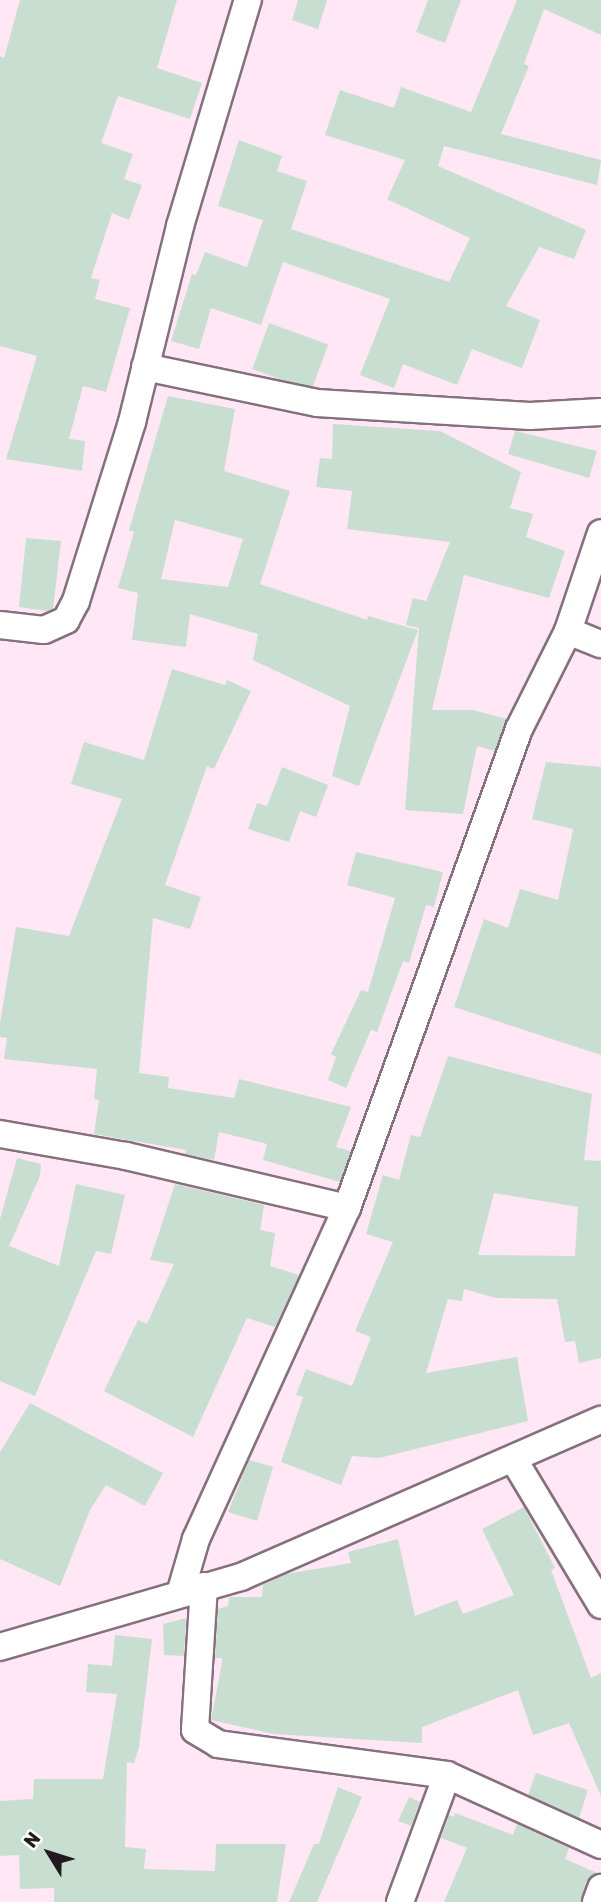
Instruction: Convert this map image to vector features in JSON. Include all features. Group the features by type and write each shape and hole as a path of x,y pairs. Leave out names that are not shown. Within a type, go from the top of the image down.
{"street":[{"path":"0,625 44,630 66,620 76,601 145,367 180,226 248,0"},
{"path":"145,367 317,403 530,416 601,412"},
{"path":"601,533 568,631 519,729 346,1208 196,1539 192,1590 195,1730 218,1744 447,1775 601,1845"},
{"path":"568,631 601,644"},
{"path":"0,1134 126,1156 346,1208"},
{"path":"0,1647 242,1577 601,1420"},
{"path":"514,1460 601,1605"},
{"path":"400,1902 447,1775"},
{"path":"596,1902 601,1888"}],"building":[{"path":"20,0 177,0 157,68 202,83 190,119 118,96 101,143 133,154 124,179 142,185 129,220 112,213 91,278 100,280 95,299 130,308 106,392 83,386 69,439 85,441 82,471 6,459 37,356 0,346 0,56 4,58"},
{"path":"298,0 327,0 318,29 292,20"},
{"path":"428,0 461,0 445,43 416,32"},
{"path":"517,0 601,0 601,35 544,9 524,64 529,66 501,134 601,160 597,185 444,146 438,166 586,230 574,259 539,247 506,306 540,320 522,368 472,349 457,385 403,364 394,388 360,375 390,299 283,262 261,325 211,308 199,349 171,341 192,274 196,275 205,252 247,267 263,220 218,206 239,140 282,156 277,171 307,181 291,229 449,282 470,238 387,199 405,160 325,135 340,90 394,108 401,87 471,112"},
{"path":"269,323 328,345 311,391 252,369"},
{"path":"168,396 235,409 224,471 290,491 260,584 367,620 368,616 418,630 359,786 332,776 350,706 253,660 258,634 190,614 186,647 132,640 138,593 118,588 134,532 129,530","holes":["175,520 243,539 228,587 161,579"]},
{"path":"333,424 440,431 521,472 510,508 533,514 526,537 565,551 549,598 464,575 432,710 473,710 507,719 495,751 477,746 463,814 405,810 419,628 406,625 413,598 426,601 450,542 347,529 352,491 316,487 320,458 332,459"},
{"path":"515,431 597,451 589,478 508,454"},
{"path":"26,538 61,541 53,609 47,611 19,607"},
{"path":"172,669 225,685 227,680 251,691 214,769 207,766 165,885 201,897 190,929 153,918 139,1073 169,1077 168,1088 234,1098 239,1079 351,1107 336,1147 351,1151 340,1182 263,1160 267,1144 219,1132 214,1160 185,1154 186,1150 94,1134 99,1100 94,1099 97,1069 4,1059 7,1038 0,1037 0,1023 16,927 69,936 122,799 71,784 84,742 144,760"},
{"path":"546,762 601,767 601,1055 454,1007 484,919 508,928 520,889 558,900 573,829 532,819"},
{"path":"282,767 328,785 316,817 300,811 289,842 248,829 257,803 267,806"},
{"path":"356,852 443,872 434,907 426,905 409,963 403,961 377,1032 371,1030 346,1088 328,1080 336,1057 331,1054 361,990 368,992 395,898 347,885"},
{"path":"448,1056 592,1094 584,1160 601,1161 601,1358 579,1363 575,1341 565,1342 557,1299 496,1298 464,1289 462,1301 448,1299 426,1373 517,1357 528,1421 379,1458 352,1456 341,1485 281,1462 303,1397 296,1395 306,1369 352,1386 371,1337 355,1331 393,1242 366,1234 383,1175 399,1180 411,1135 420,1137","holes":["494,1193 578,1207 575,1256 478,1255"]},
{"path":"17,1158 41,1164 40,1176 9,1246 59,1266 76,1184 125,1195 111,1254 96,1251 35,1396 0,1381 0,1219"},
{"path":"175,1184 264,1205 260,1230 275,1233 270,1266 299,1275 275,1327 247,1318 193,1437 104,1391 138,1320 147,1324 174,1264 150,1260"},
{"path":"30,1403 163,1473 145,1506 106,1485 90,1510 60,1586 0,1559 0,1452"},
{"path":"249,1460 273,1467 257,1521 228,1512"},
{"path":"524,1507 555,1568 551,1570 591,1678 601,1673 601,1796 569,1723 533,1735 518,1690 422,1727 422,1743 274,1734 211,1720 222,1663 222,1658 215,1658 218,1609 228,1606 229,1597 262,1597 263,1585 286,1574 351,1563 348,1552 398,1539 415,1616 457,1600 463,1614 514,1595 482,1529"},
{"path":"186,1618 184,1656 164,1655 163,1624"},
{"path":"115,1635 152,1639 139,1747 134,1763 127,1762 125,1847 146,1849 144,1869 215,1871 216,1844 286,1844 277,1902 54,1902 54,1888 20,1889 19,1855 0,1856 0,1801 33,1799 34,1779 103,1779 117,1694 86,1692 88,1664 112,1666"},
{"path":"536,1773 588,1790 579,1818 528,1795"},
{"path":"338,1787 362,1797 317,1902 289,1902 314,1844 319,1844"},
{"path":"409,1797 420,1802 411,1826 398,1821"},
{"path":"455,1813 513,1835 517,1824 569,1848 565,1859 597,1873 586,1882 581,1902 444,1902 467,1848 441,1838 449,1815 454,1817"}]}
